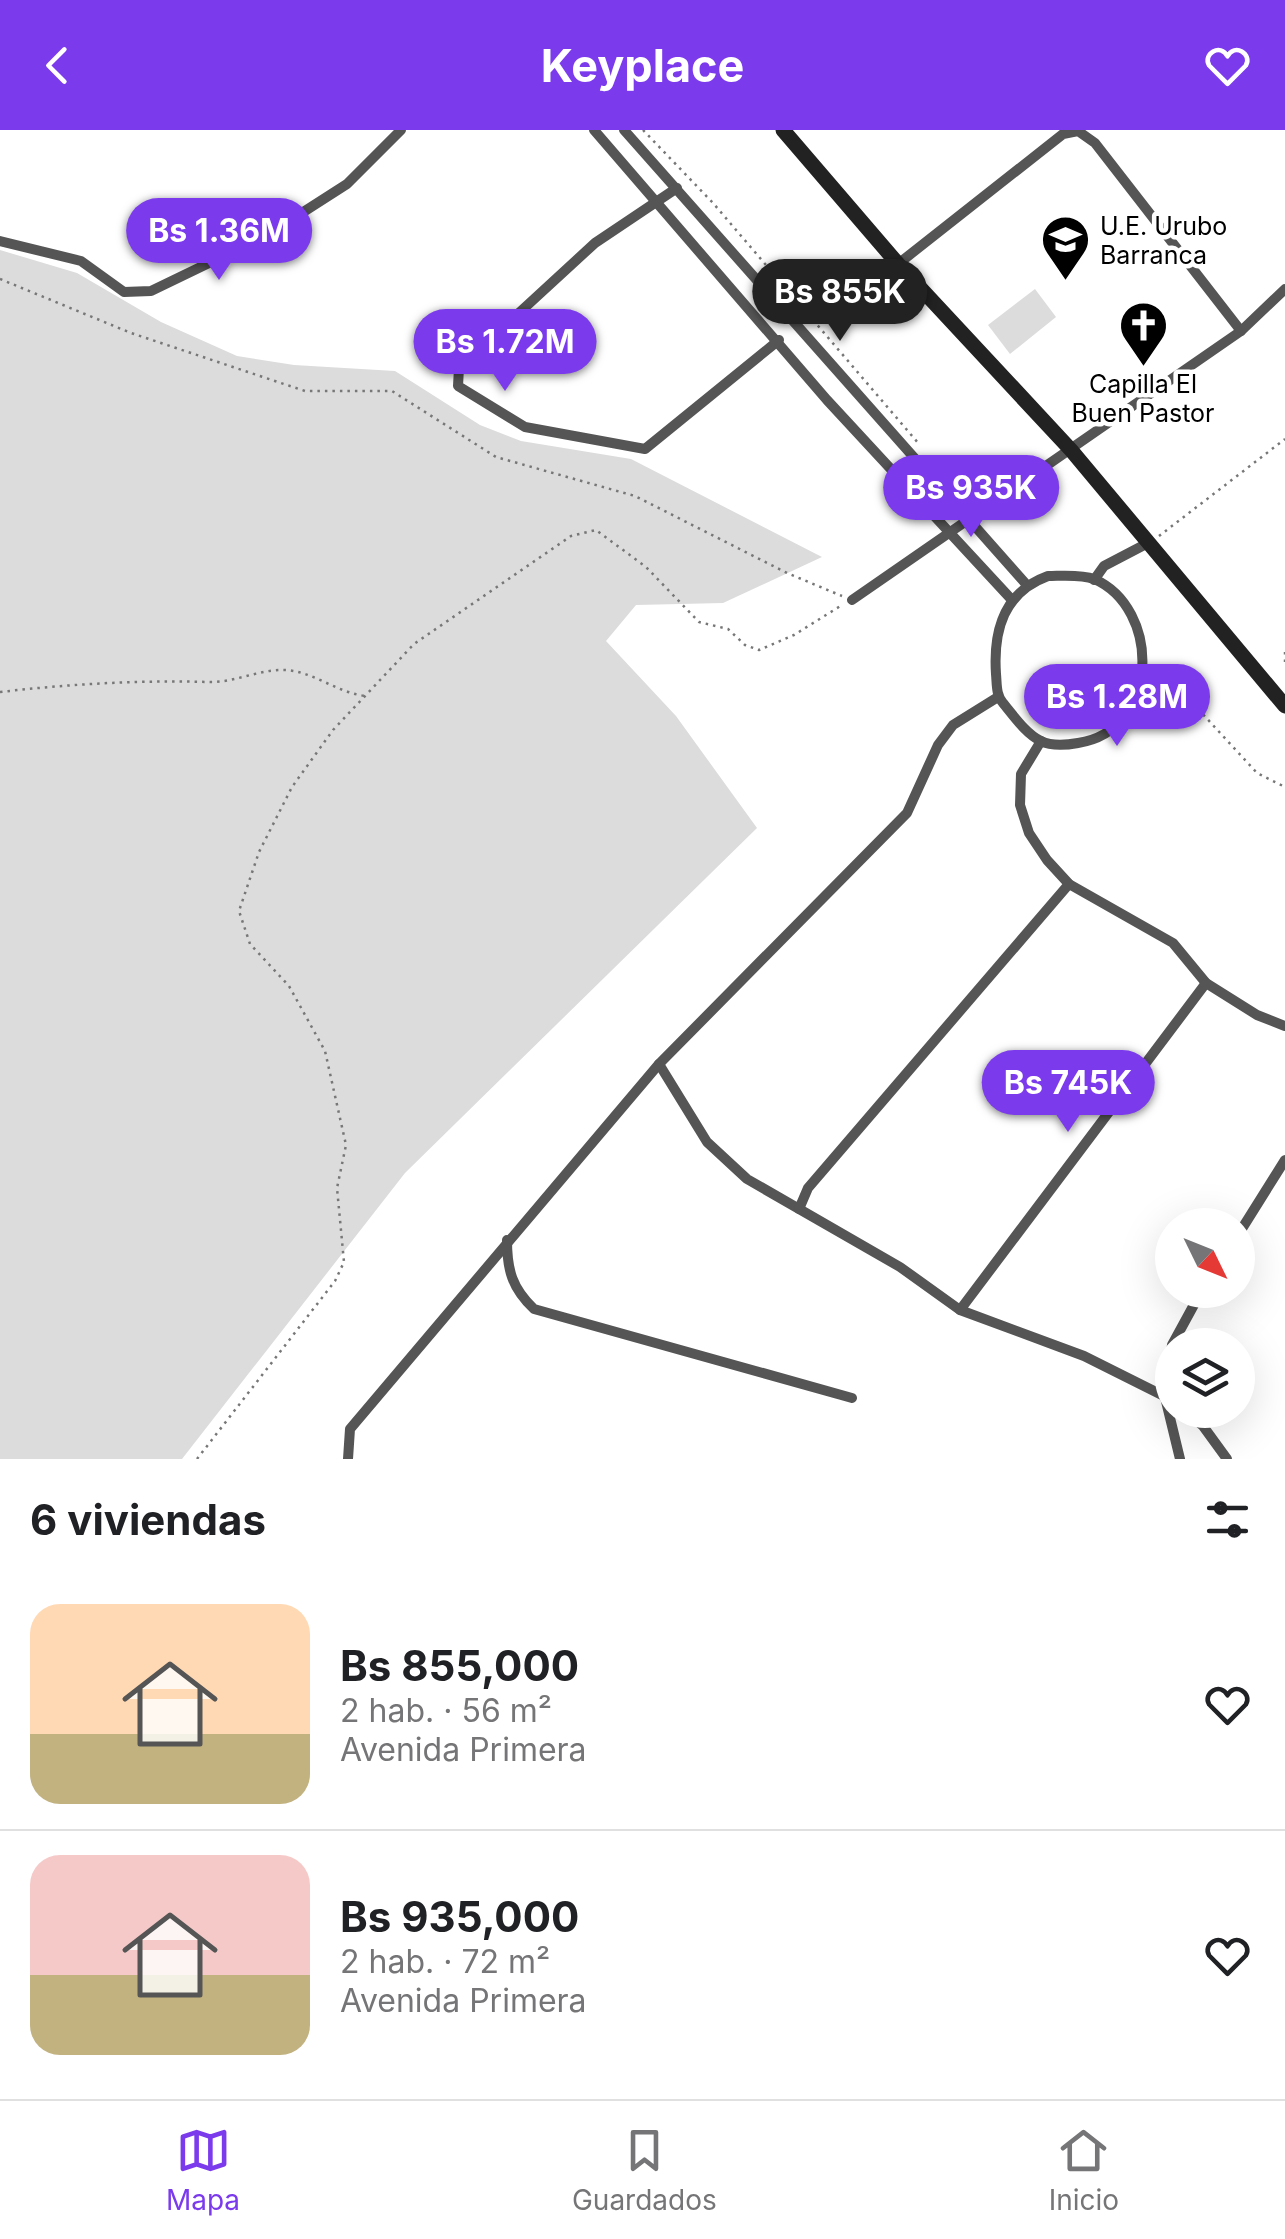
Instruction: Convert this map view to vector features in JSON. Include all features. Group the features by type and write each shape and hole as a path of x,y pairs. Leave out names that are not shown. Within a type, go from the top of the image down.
{"main road":[{"path":"783,130 898,264 1070,450 1285,706"}],"street":[{"path":"0,241 81,260 124,292 151,292 269,234 332,194 402,130"},
{"path":"594,130 1012,600"},
{"path":"624,130 1026,584"},
{"path":"898,264 1063,134 1078,132 1095,143 1242,331"},
{"path":"677,188 595,243 459,368 458,386 525,427 645,449 778,340"},
{"path":"852,600 1242,331 1285,288"},
{"path":"1094,580 1104,566 1148,543"},
{"path":"1048,576 1094,580 1120,601 1136,632 1144,668 1134,703 1110,730 1094,740 1041,741 998,698 994,649 1002,615 1026,584 1048,576"},
{"path":"348,1459 350,1429 506,1240 659,1064 907,813 922,788 938,745 953,725 998,698"},
{"path":"1041,741 1021,774 1020,805 1029,832 1070,884 1173,943 1206,983 1257,1016 1285,1026"},
{"path":"799,1209 808,1188 1070,884"},
{"path":"960,1310 1206,983"},
{"path":"659,1064 707,1142 747,1179 900,1267 960,1310 1084,1356 1155,1391"},
{"path":"1255,1208 1285,1160"},
{"path":"506,1240 507,1264 516,1292 534,1308 852,1398"},
{"path":"1174,1428 1180,1459"},
{"path":"1205,1428 1227,1459"}],"path":[{"path":"643,130 713,203 921,446"},
{"path":"0,278 131,333 305,391 392,392 496,457 636,496 787,573 852,600"},
{"path":"1163,534 1285,439"},
{"path":"197,1459 334,1281 344,1262 337,1188 346,1144 325,1051 289,986 250,944 239,911 259,852 292,787 333,730 414,644 571,536 596,530 646,568 699,622 728,629 759,650 852,600"},
{"path":"1285,652 1285,665"},
{"path":"1144,668 1164,673 1257,773 1285,787"},
{"path":"0,692 76,683 135,684 180,679 213,682 253,671 290,670 347,694 367,696"}],"shaded area":[{"path":"0,250 77,273 161,322 237,356 294,365 395,371 480,425 521,441 631,459 822,557 723,603 636,605 606,641 676,716 757,828 405,1173 182,1459 0,1459"},
{"path":"1035,289 1056,317 1010,354 988,325"}],"place":[{"name":"U.E. Urubo Barranca","path":"1065,282"},
{"name":"Capilla El Buen Pastor","path":"1143,368"}]}
